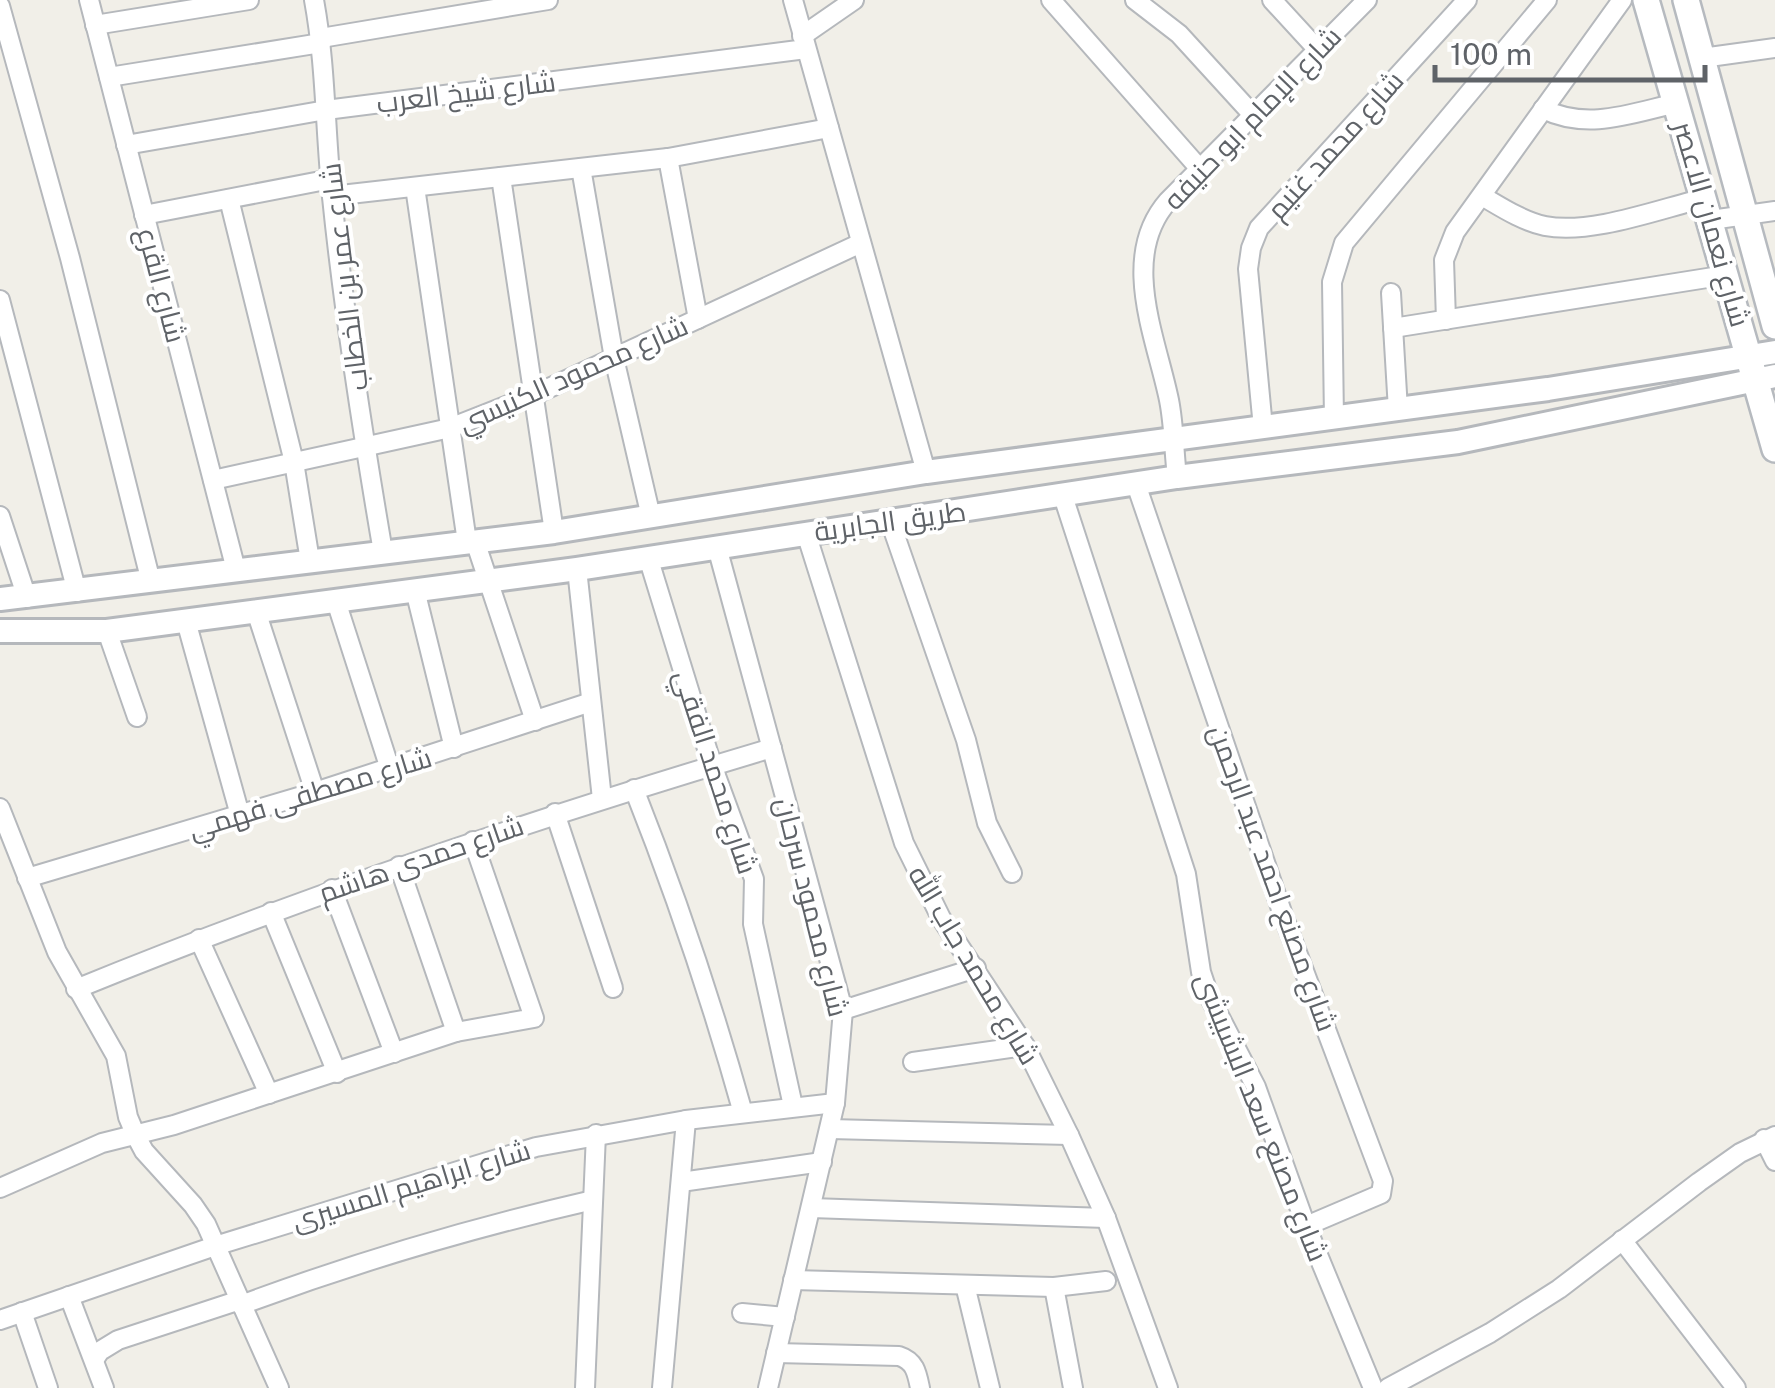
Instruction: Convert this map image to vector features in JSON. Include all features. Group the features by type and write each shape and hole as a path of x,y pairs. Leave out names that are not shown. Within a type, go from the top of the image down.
{"main road":[{"name":"شارع نعمان الاعصر","path":"1646,0 1726,275 1764,366 1775,449"},
{"name":"شارع نعمان الاعصر","path":"1686,0 1744,215 1770,288 1775,326"},
{"path":"1696,164 1728,157"}],"street":[{"name":"شارع القرع","path":"88,0 236,570"},
{"path":"95,24 248,0"},
{"name":"شارع عمر بن الخطاب","path":"314,0 321,40 331,187 383,552"},
{"path":"108,77 548,0"},
{"path":"793,0 926,472"},
{"path":"804,43 854,0"},
{"path":"1051,0 1200,169"},
{"path":"1134,0 1179,34 1254,115"},
{"path":"1272,0 1318,50"},
{"name":"شارع محمد غنيم","path":"1263,428 1248,269 1251,248 1260,228 1467,0"},
{"path":"1334,419 1332,282 1344,243 1548,0"},
{"path":"1446,320 1443,275 1448,246 1622,0"},
{"name":"شارع الإمام ابو حنيفه","path":"1177,478 1168,398 1150,332 1143,258 1146,236 1154,217 1362,2"},
{"path":"0,6 70,258 152,582"},
{"name":"شارع شيخ العرب","path":"126,145 326,110 804,43"},
{"path":"1702,58 1775,48"},
{"path":"1544,109 1577,122 1595,122 1677,103"},
{"path":"144,215 229,199 331,187 415,186 668,158 828,128"},
{"path":"668,158 698,319"},
{"path":"582,168 614,358 651,517"},
{"path":"501,177 554,532"},
{"path":"415,186 450,428 471,542 535,721"},
{"path":"1482,196 1516,216 1544,226 1572,228 1708,209 1744,215 1775,211"},
{"path":"229,199 294,462 310,561"},
{"name":"شارع محمود الكنيسي","path":"213,480 450,428 534,395 861,243"},
{"path":"1393,328 1726,275"},
{"path":"1391,293 1398,410"},
{"path":"0,300 77,592"},
{"name":"طريق الجابرية","path":"0,599 554,532 926,472 1764,366"},
{"name":"طريق الجابرية","path":"0,631 107,631 186,621 648,558 1177,478 1458,442 1764,366"},
{"name":"شارع مصنع احمد عبد الرحمن","path":"1136,484 1283,915 1383,1181 1381,1194 1306,1226"},
{"name":"شارع مصنع سعد البشبيشى","path":"1064,496 1186,874 1201,972 1209,996 1256,1087 1306,1226 1372,1388"},
{"path":"0,516 27,598"},
{"path":"890,521 966,740 987,824 1012,873"},
{"name":"شارع محمد جاب الله","path":"806,532 904,843 941,918 1024,1046 1068,1135 1106,1218 1168,1388"},
{"name":"شارع محمود سرحان","path":"717,546 843,1010 835,1103 768,1388"},
{"name":"شارع محمد الفقي","path":"648,558 712,765 754,878 753,924 793,1106"},
{"path":"577,568 602,798"},
{"path":"415,590 454,748"},
{"path":"336,601 390,769"},
{"path":"256,611 315,792"},
{"path":"186,621 240,815"},
{"path":"107,631 137,717"},
{"name":"شارع مصطفى فهمي","path":"26,878 390,769 592,702"},
{"name":"شارع حمدى هاشم","path":"76,989 332,889 555,813 772,748"},
{"path":"634,789 713,1003 744,1113"},
{"path":"0,808 41,916 76,989 116,1056 128,1118 136,1136 156,1166 194,1205 279,1388"},
{"path":"555,813 613,988"},
{"path":"0,1188 70,1154 337,1073 456,1032 534,1018 473,841"},
{"path":"399,866 456,1032"},
{"path":"332,889 394,1054"},
{"path":"271,912 337,1073"},
{"path":"199,939 270,1094"},
{"path":"843,1010 976,968"},
{"path":"912,1062 1024,1046"},
{"name":"شارع ابراهيم المسيرى","path":"0,1320 476,1163 596,1134 835,1103"},
{"path":"662,1388 686,1120"},
{"path":"830,1128 1068,1135"},
{"path":"585,1388 596,1134"},
{"path":"1388,1388 1425,1379 1545,1298 1709,1174 1769,1138 1775,1160"},
{"path":"681,1182 822,1162"},
{"path":"94,1360 118,1340 357,1262 474,1227 593,1200"},
{"path":"811,1208 1106,1218"},
{"path":"1622,1240 1736,1388"},
{"path":"793,1280 1054,1287 1106,1281"},
{"path":"965,1285 990,1388"},
{"path":"1054,1287 1073,1388"},
{"path":"69,1296 104,1388"},
{"path":"22,1312 48,1388"},
{"path":"742,1312 785,1317"},
{"path":"776,1353 899,1356 915,1367 920,1388"}]}
